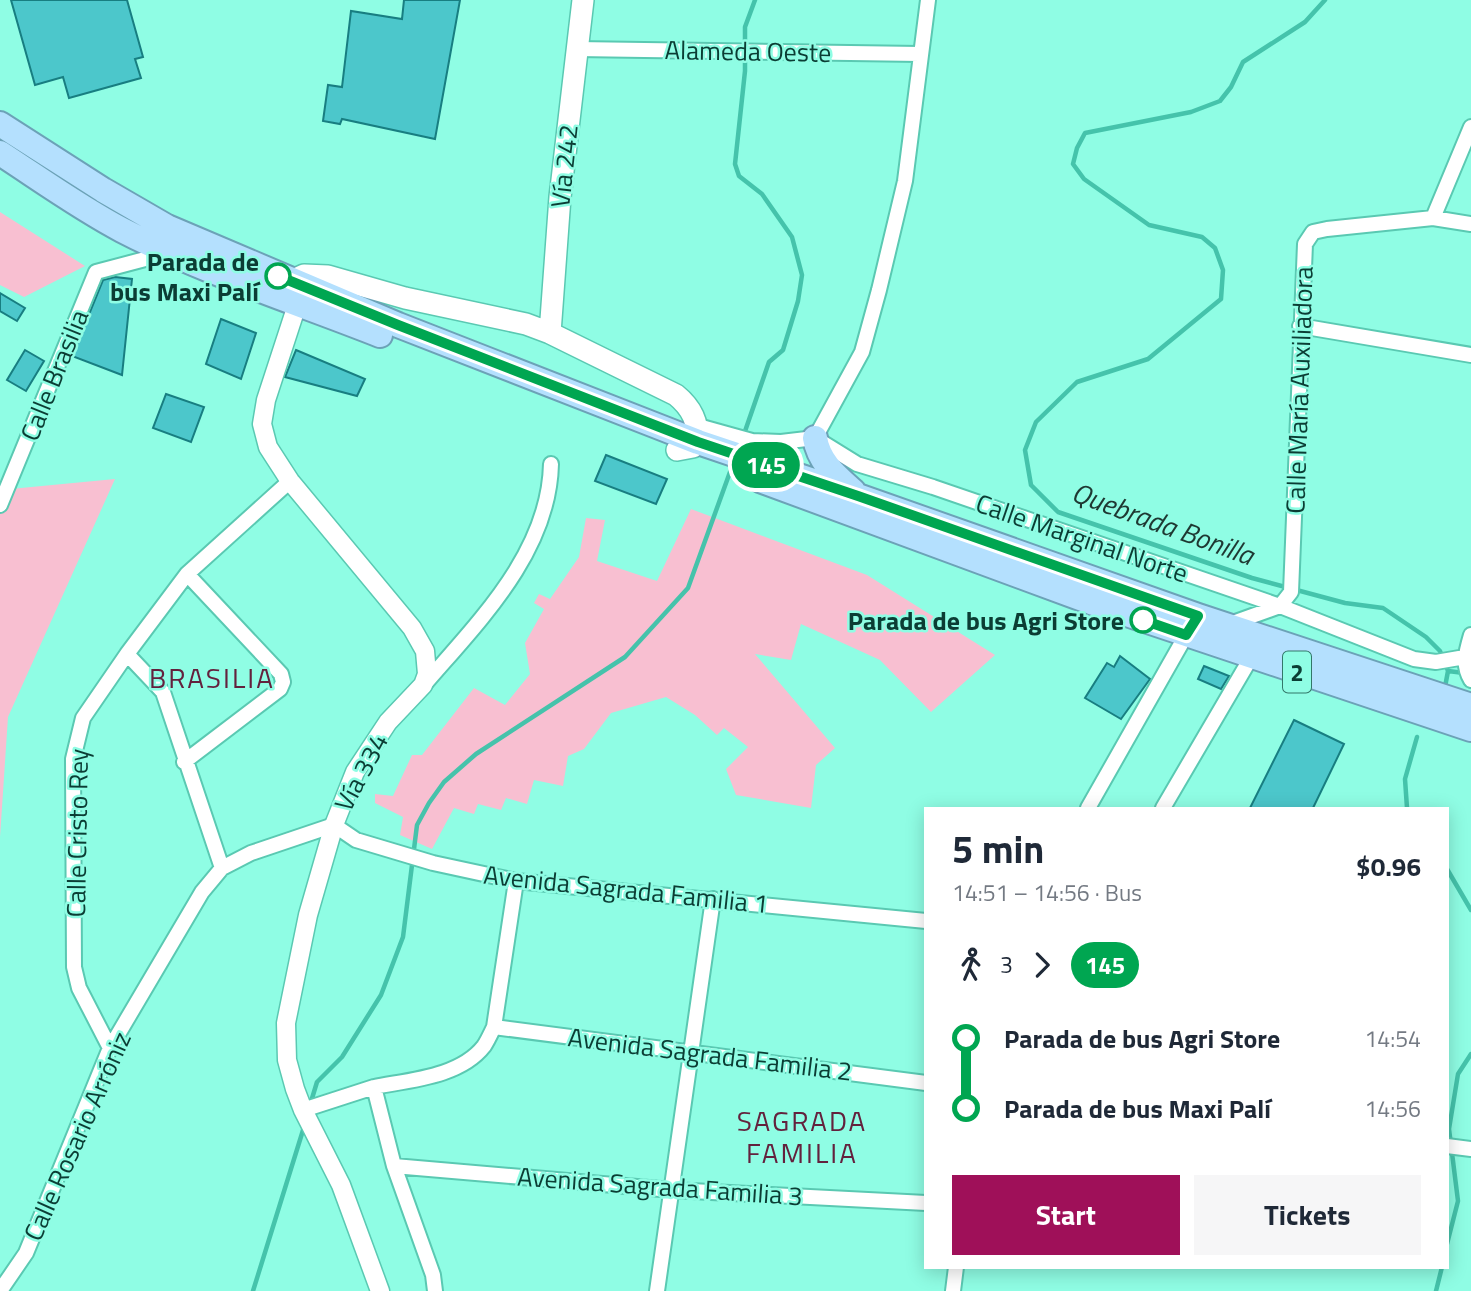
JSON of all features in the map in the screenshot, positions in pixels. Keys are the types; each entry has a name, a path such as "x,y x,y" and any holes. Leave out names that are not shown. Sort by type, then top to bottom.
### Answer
{"highway":[{"name":"2","path":"0,124 167,228 330,305 366,312 691,439 1091,602 1192,625 1226,625 1411,698"},
{"name":"2","path":"0,153 123,230 165,251 280,282 489,376 691,439 858,496 1192,625 1252,656 1458,709 1471,729"},
{"path":"123,230 280,282"},
{"path":"816,439 818,452 831,471 858,496"}],"main road":[{"name":"Vía 242","path":"550,333 560,197 583,0"},
{"path":"280,282 304,275 328,276 405,298 526,324 550,333 677,395 688,405 691,439"}],"street":[{"path":"691,439 781,442 816,439 862,352 879,290 905,181 929,0"},
{"name":"Alameda Oeste","path":"576,49 920,54"},
{"path":"1433,218 1471,127"},
{"name":"Calle María Auxiliadora","path":"1280,606 1292,585 1305,244 1312,232 1433,218 1471,225"},
{"name":"Calle Brasilia","path":"0,505 96,272 165,251"},
{"path":"280,282 272,378 262,424 268,447 290,481 412,628 425,651 428,663 428,674 423,685"},
{"path":"1300,326 1471,355"},
{"name":"Calle Marginal Norte","path":"816,439 856,464 933,487 1280,606 1414,659 1436,662 1465,657"},
{"path":"423,685 503,592 526,552 542,512 551,481 551,464"},
{"name":"Calle Cristo Rey","path":"110,1048 79,988 75,967 74,759 83,718 187,574 290,481"},
{"path":"184,762 279,689 283,682 281,674 187,574"},
{"path":"1226,625 1280,606"},
{"path":"1089,807 1192,625"},
{"path":"1471,635 1465,657 1465,668 1471,680"},
{"path":"127,654 163,692 184,762 222,868"},
{"path":"1164,807 1252,656"},
{"name":"Vía 334","path":"380,1291 341,1185 303,1111 287,1060 286,1023 308,915 334,825 355,772 388,722 423,685"},
{"name":"Calle Rosario Arróniz","path":"0,1291 26,1253 110,1048 202,892 222,868 251,853 334,825"},
{"name":"Avenida Sagrada Familia 1","path":"334,825 356,840 433,863 516,881 924,921"},
{"path":"303,1111 374,1087 434,1075 457,1067 485,1045 494,1027 516,881"},
{"path":"657,1291 713,899"},
{"name":"Avenida Sagrada Familia 2","path":"494,1027 924,1083"},
{"path":"374,1087 394,1166 433,1275 435,1291"},
{"path":"1449,1146 1468,1149"},
{"name":"Avenida Sagrada Familia 3","path":"394,1166 671,1190 924,1203"},
{"path":"953,1291 956,1269"}],"shaded area":[{"path":"0,212 85,266 24,297 0,285"},
{"path":"115,479 8,717 0,837 0,490"},
{"path":"691,509 867,575 995,655 931,712 880,660 801,624 791,660 755,654 835,748 816,765 811,808 736,795 726,769 748,747 724,728 717,735 695,715 666,697 611,713 584,749 568,756 563,786 534,780 527,804 506,798 501,810 478,804 474,814 454,808 432,849 400,835 403,817 375,803 375,794 393,796 412,755 422,755 474,688 505,705 530,674 525,643 544,609 534,603 539,594 550,599 579,557 586,518 605,520 597,561 657,581"}],"building":[{"path":"11,0 127,0 143,57 135,59 141,78 69,98 63,77 35,85"},
{"path":"404,0 460,0 435,139 342,119 340,124 323,121 328,85 342,87 351,11 402,19"},
{"path":"115,277 132,279 122,375 72,356 103,280"},
{"path":"0,293 25,308 17,321 0,311"},
{"path":"221,319 256,333 241,379 206,364"},
{"path":"25,350 44,361 26,391 7,380"},
{"path":"296,350 365,379 357,396 285,377"},
{"path":"166,394 204,407 191,442 153,428"},
{"path":"606,455 667,479 656,504 595,481"},
{"path":"1120,656 1150,679 1121,719 1085,698 1107,663 1114,667"},
{"path":"1204,666 1229,676 1221,689 1198,679"},
{"path":"1294,720 1344,744 1313,807 1250,807"}],"waterway":[{"path":"743,437 769,362 783,350 798,301 802,275 792,237 762,194 739,176 735,164 745,71 745,27 755,0"},
{"name":"Quebrada Bonilla","path":"1325,0 1305,22 1243,62 1231,87 1220,101 1191,112 1085,133 1073,164 1084,179 1149,225 1202,237 1215,248 1223,270 1221,299 1148,359 1077,382 1036,422 1025,450 1031,485 1058,512 1252,578 1345,603 1383,608 1426,637 1440,651 1448,671 1445,687"},
{"path":"310,1105 317,1082 342,1057 381,995 403,937 417,825 429,803 444,782 476,754 625,657 688,588 734,461"},
{"path":"1448,671 1464,673"},
{"name":"Quebrada Bonilla","path":"1407,807 1405,779 1417,737"},
{"name":"Quebrada Bonilla","path":"1449,872 1471,910"},
{"name":"Quebrada Bonilla","path":"1449,1129 1458,1074 1471,1054"},
{"path":"253,1291 304,1127"},
{"name":"Quebrada Bonilla","path":"1449,1129 1458,1201 1449,1236"},
{"name":"Quebrada Bonilla","path":"1436,1291 1442,1269"}],"bus line":[{"name":"145","path":"278,276 698,442 1198,616 1186,635 1143,620"}],"place":[{"name":"Parada de bus Maxi Palí","path":"278,276"},
{"name":"Parada de bus Agri Store","path":"1143,620"}],"district":[{"name":"BRASILIA","path":"212,677"},
{"name":"SAGRADA FAMILIA","path":"802,1136"}]}
